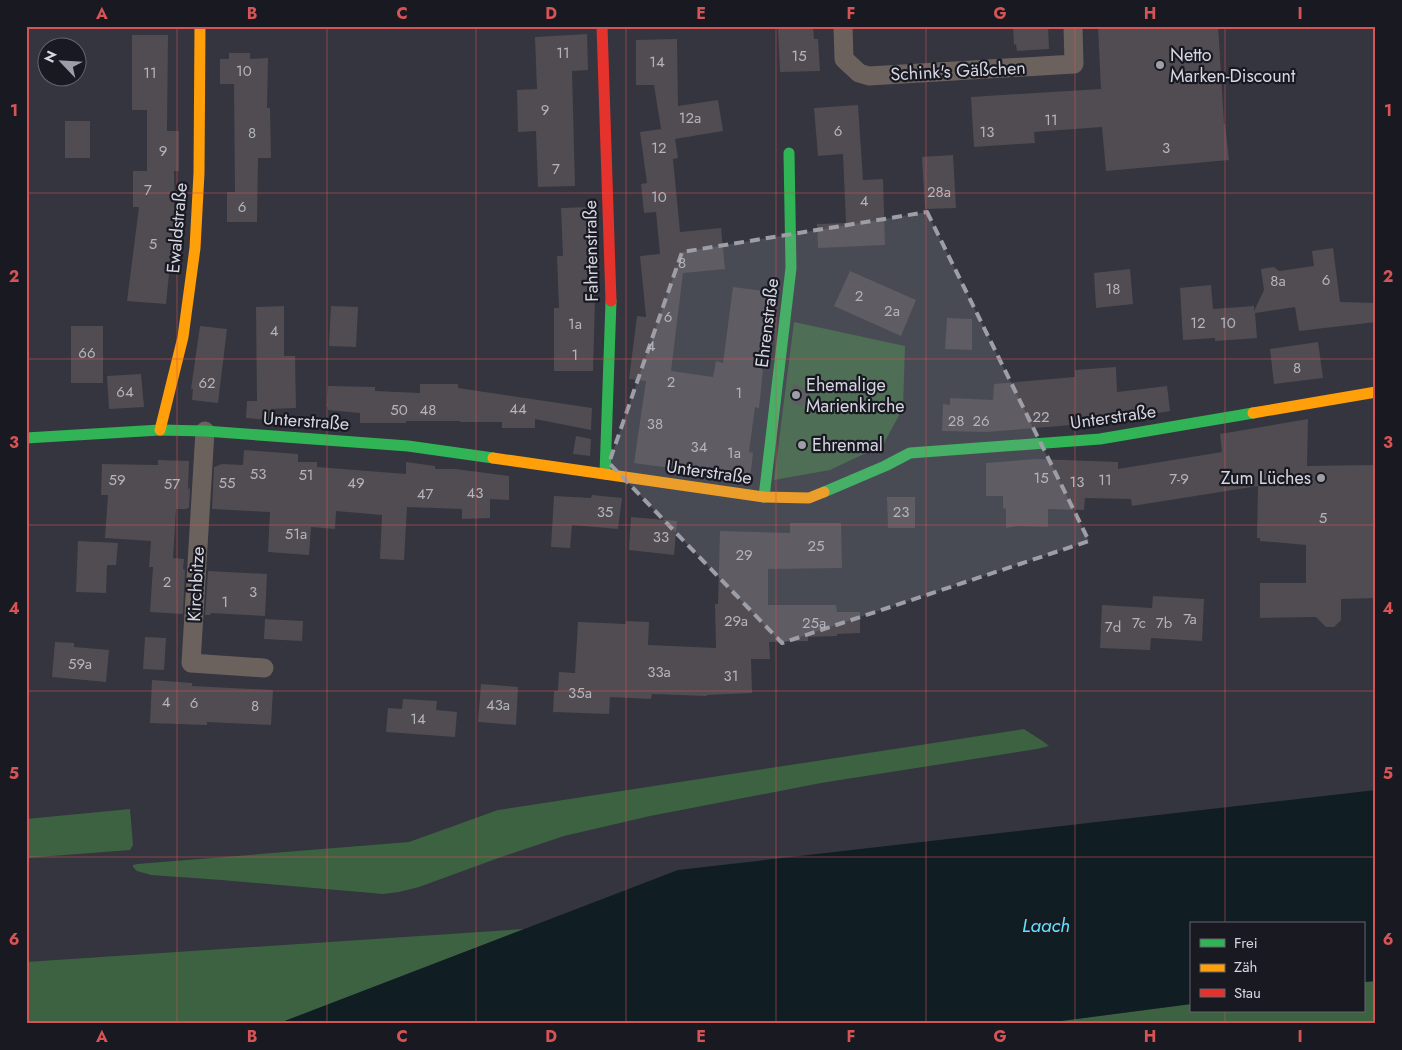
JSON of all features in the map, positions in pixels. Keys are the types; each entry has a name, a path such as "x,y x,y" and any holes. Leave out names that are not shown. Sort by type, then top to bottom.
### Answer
{"street":[{"name":"Ewaldstraße","path":"160,430 183,337 195,248 199,173 200,26"},
{"name":"Fahrtenstraße","path":"602,26 611,299 605,474"},
{"name":"Schink's Gäßchen","path":"843,26 844,59 859,73 869,76 1074,64 1073,26"},
{"name":"Ehrenstraße","path":"764,497 791,268 789,153"},
{"name":"Unterstraße","path":"26,438 160,430 205,431 408,446 764,497 810,498 885,466 910,453 1100,439 1376,392"},
{"name":"Kirchbitze","path":"205,431 191,663 264,668"}],"highlighted area":[{"path":"927,212 1089,541 782,643 609,463 682,252"}],"green space":[{"path":"794,322 905,346 903,408 883,445 830,470 774,480"},
{"path":"1024,729 1049,746 821,783 650,816 564,836 419,887 399,892 383,894 151,875 137,871 133,867 133,865 137,864 409,842 498,810"},
{"path":"130,809 133,845 130,850 26,858 26,819"},
{"path":"524,929 277,1024 26,1024 26,962"},
{"path":"1376,981 1376,1024 1038,1024 1190,1004 1190,1012 1364,1012 1364,982"}],"water":[{"name":"Laach","path":"1376,790 1376,981 1364,982 1364,922 1190,922 1190,1004 1038,1024 277,1024 678,870"}],"building":[{"path":"782,26 813,26 814,39 818,39 820,71 780,72 778,28 782,28"},
{"path":"1013,26 1048,26 1049,49 1017,51 1016,44 1014,45"},
{"path":"1098,26 1218,26 1224,124 1229,160 1106,171 1102,127 1034,132 1035,143 974,147 971,97 1101,89"},
{"path":"587,34 588,70 572,71 575,186 538,187 536,131 518,132 517,90 537,89 535,37"},
{"path":"132,35 168,35 167,131 179,131 179,171 174,171 175,215 166,304 127,301 139,207 133,207 133,171 147,171 147,110 132,110"},
{"path":"677,39 678,106 718,100 723,131 675,139 678,158 673,159 680,232 721,228 725,269 683,273 671,371 713,377 716,361 723,363 733,287 772,292 759,408 755,407 749,452 753,453 750,479 634,463 646,381 629,379 637,316 646,317 640,256 660,254 656,212 644,213 641,184 647,183 640,132 661,129 654,85 636,85 636,40"},
{"path":"229,53 250,53 250,59 268,58 267,108 270,108 271,158 258,158 257,222 227,222 227,192 235,192 234,84 220,84 220,59 229,59"},
{"path":"858,105 863,180 883,179 885,245 818,248 817,224 846,223 843,154 818,156 814,108"},
{"path":"65,121 90,121 90,158 65,158"},
{"path":"953,155 956,208 925,209 922,157"},
{"path":"592,207 595,299 593,371 554,371 554,308 559,308 557,256 563,256 561,208"},
{"path":"1333,248 1340,302 1376,303 1376,322 1299,331 1295,307 1255,313 1257,338 1215,341 1215,338 1183,340 1180,288 1211,285 1213,309 1254,306 1254,311 1264,290 1261,269 1274,267 1279,271 1314,266 1312,251"},
{"path":"1130,269 1133,304 1096,308 1094,273"},
{"path":"850,271 916,300 901,336 834,306"},
{"path":"284,306 284,356 295,356 296,408 271,409 270,420 246,418 247,401 257,401 256,307"},
{"path":"331,306 358,307 356,347 329,346"},
{"path":"947,318 972,319 972,350 945,349"},
{"path":"71,326 103,326 103,383 71,383"},
{"path":"200,326 227,329 218,403 192,400 193,389 191,389"},
{"path":"1318,342 1323,378 1274,384 1270,349"},
{"path":"1116,367 1117,392 1167,386 1170,411 1098,423 986,432 942,431 943,404 950,405 950,398 993,400 994,384 1075,377 1075,370"},
{"path":"141,374 144,407 109,409 107,376"},
{"path":"420,384 458,384 458,388 592,408 591,430 535,419 535,428 502,428 502,422 406,421 406,423 360,423 360,413 328,410 327,407 328,386 375,387 375,391 420,393"},
{"name":"Ehemalige Marienkirche","path":"793,384 808,391 802,407 791,402"},
{"path":"1308,419 1307,466 1376,465 1376,598 1341,599 1341,620 1334,627 1326,627 1316,617 1260,618 1260,583 1306,583 1306,545 1260,541 1260,538 1257,538 1258,486 1132,506 1131,499 1085,498 1084,510 1048,509 1048,527 1017,526 1006,528 1006,509 1003,508 1003,496 986,496 986,463 1036,459 1118,462 1118,469 1222,452 1220,434"},
{"path":"576,436 591,439 590,456 573,454"},
{"path":"244,450 298,454 298,462 317,462 317,467 406,474 406,462 435,466 435,469 455,469 509,476 509,500 490,499 490,518 462,519 462,509 407,507 404,560 380,559 382,515 336,511 335,529 311,527 309,555 268,552 270,512 212,509 214,467 222,464 243,465"},
{"path":"158,460 189,461 189,508 176,509 173,558 184,559 183,614 150,612 153,567 149,567 151,541 105,538 108,495 101,495 102,464 158,465"},
{"path":"592,495 622,498 618,529 572,525 570,548 551,547 554,496 591,498"},
{"path":"887,497 915,497 915,528 888,528"},
{"path":"631,517 677,521 674,555 629,550"},
{"path":"790,523 841,523 842,568 768,569 768,605 836,605 837,612 860,612 860,633 808,637 808,641 769,642 770,659 751,659 752,693 707,696 652,694 651,699 610,697 609,714 553,712 554,691 558,691 559,672 575,673 578,622 626,624 626,621 649,622 648,645 716,648 715,604 718,604 720,531 790,533"},
{"path":"78,541 118,543 116,565 107,565 106,593 76,592"},
{"path":"208,571 267,574 265,616 211,613 210,615 205,615"},
{"path":"1153,596 1204,599 1202,641 1151,638 1150,650 1100,648 1102,605 1152,608"},
{"path":"265,619 303,621 302,641 264,639"},
{"path":"145,637 166,638 164,670 143,669"},
{"path":"55,642 74,643 74,647 109,650 106,682 52,677"},
{"path":"152,680 192,683 192,686 273,690 271,725 207,722 207,725 150,723"},
{"path":"481,684 518,687 516,725 478,722"},
{"path":"403,699 437,701 436,710 457,712 455,737 386,732 388,708 402,709"}],"traffic: fast":[{"path":"764,497 791,268 789,153"},
{"path":"605,474 611,301"},
{"path":"824,492 885,466 910,453 1100,439 1253,413"},
{"path":"26,438 160,430 205,431 408,446 493,458"}],"traffic: slow":[{"path":"160,430 183,337 195,248 199,173 200,26"},
{"path":"1253,413 1376,392"},
{"path":"493,458 764,497 809,498 824,492"}],"traffic: jam":[{"path":"602,26 611,301"}],"place":[{"name":"Netto Marken-Discount","path":"1160,65"},
{"name":"Ehemalige Marienkirche","path":"796,395"},
{"name":"Ehrenmal","path":"802,445"},
{"name":"Zum Lüches","path":"1321,478"}]}
